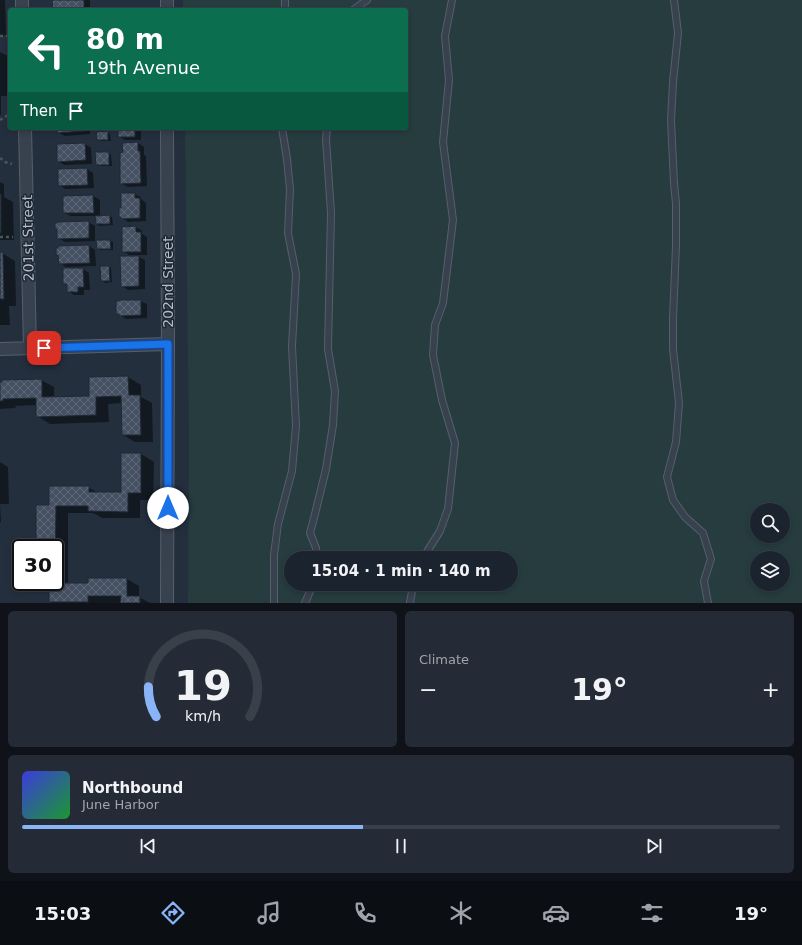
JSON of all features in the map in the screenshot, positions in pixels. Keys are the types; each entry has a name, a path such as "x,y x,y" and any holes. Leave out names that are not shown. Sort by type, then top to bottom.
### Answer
{"street":[{"name":"201st Street","path":"25,130 30,348"},
{"name":"202nd Street","path":"167,130 167,603"},
{"path":"0,349 168,344"}],"lane":[{"path":"356,8 367,0"},
{"path":"428,551 440,531 448,509 455,443 442,400 433,356 435,325 443,303 453,220 443,142 449,80 445,36 452,0"},
{"path":"674,0 678,33 672,82 671,120 676,204 673,348 679,403 676,442 667,478 672,500 685,517 703,534 711,559 704,581 708,603"},
{"path":"274,603 274,555 278,524 292,471 296,426 292,346 296,274 288,233 290,189 282,130"},
{"path":"316,551 310,533 326,469 333,425 335,391 328,349 331,213 326,139 327,130"},
{"path":"305,603 309,591"},
{"path":"410,603 412,591"}],"path":[{"path":"0,36 8,36"},
{"path":"0,158 5,162 12,164"},
{"path":"0,238 13,237"}],"green space":[{"path":"183,0 802,0 802,603 188,603 189,439 185,130 408,130 408,8 183,8"}],"building":[{"path":"52,0 84,0 84,8 53,8"},
{"path":"57,130 84,130 84,131 57,133"},
{"path":"118,130 135,130 135,137 118,137"},
{"path":"108,131 108,140 97,140 96,132"},
{"path":"138,142 138,151 140,151 141,183 120,184 120,153 123,152 122,143"},
{"path":"85,143 86,160 57,162 57,144"},
{"path":"95,152 109,152 109,165 96,165"},
{"path":"87,168 88,185 58,186 58,169"},
{"path":"121,193 135,193 135,198 140,198 140,218 121,219 121,217 119,217 119,208 121,208"},
{"path":"1,194 1,233 0,233"},
{"path":"93,195 94,213 63,213 63,196"},
{"path":"110,215 110,224 96,224 95,216"},
{"path":"89,221 89,238 57,239 57,229 55,229 55,223"},
{"path":"136,226 136,232 141,232 141,252 122,252 122,227"},
{"path":"96,240 110,240 111,249 97,249"},
{"path":"89,245 90,263 59,264 58,255 56,255 56,248 58,248 58,246"},
{"path":"0,252 3,252 4,299 0,299"},
{"path":"120,256 139,256 139,286 121,287"},
{"path":"100,266 109,266 110,281 101,281"},
{"path":"63,268 83,268 84,287 78,287 78,292 67,292 67,284 63,284"},
{"path":"141,300 141,315 119,316 119,314 116,314 116,301"},
{"path":"128,376 129,395 140,395 141,435 122,435 121,396 96,397 96,415 36,417 36,398 3,399 3,401 0,401 0,382 2,382 2,380 42,379 42,397 89,396 89,377"},
{"path":"121,453 141,453 141,493 128,493 128,512 88,511 88,506 56,506 56,539 36,539 36,505 49,505 49,486 89,486 89,492 121,492"},
{"path":"88,578 127,578 127,596 140,596 140,603 120,603 121,596 88,596 88,602 49,602 49,591 64,591 64,583 88,583"}],"route":[{"path":"44,348 168,344 168,508"}]}
